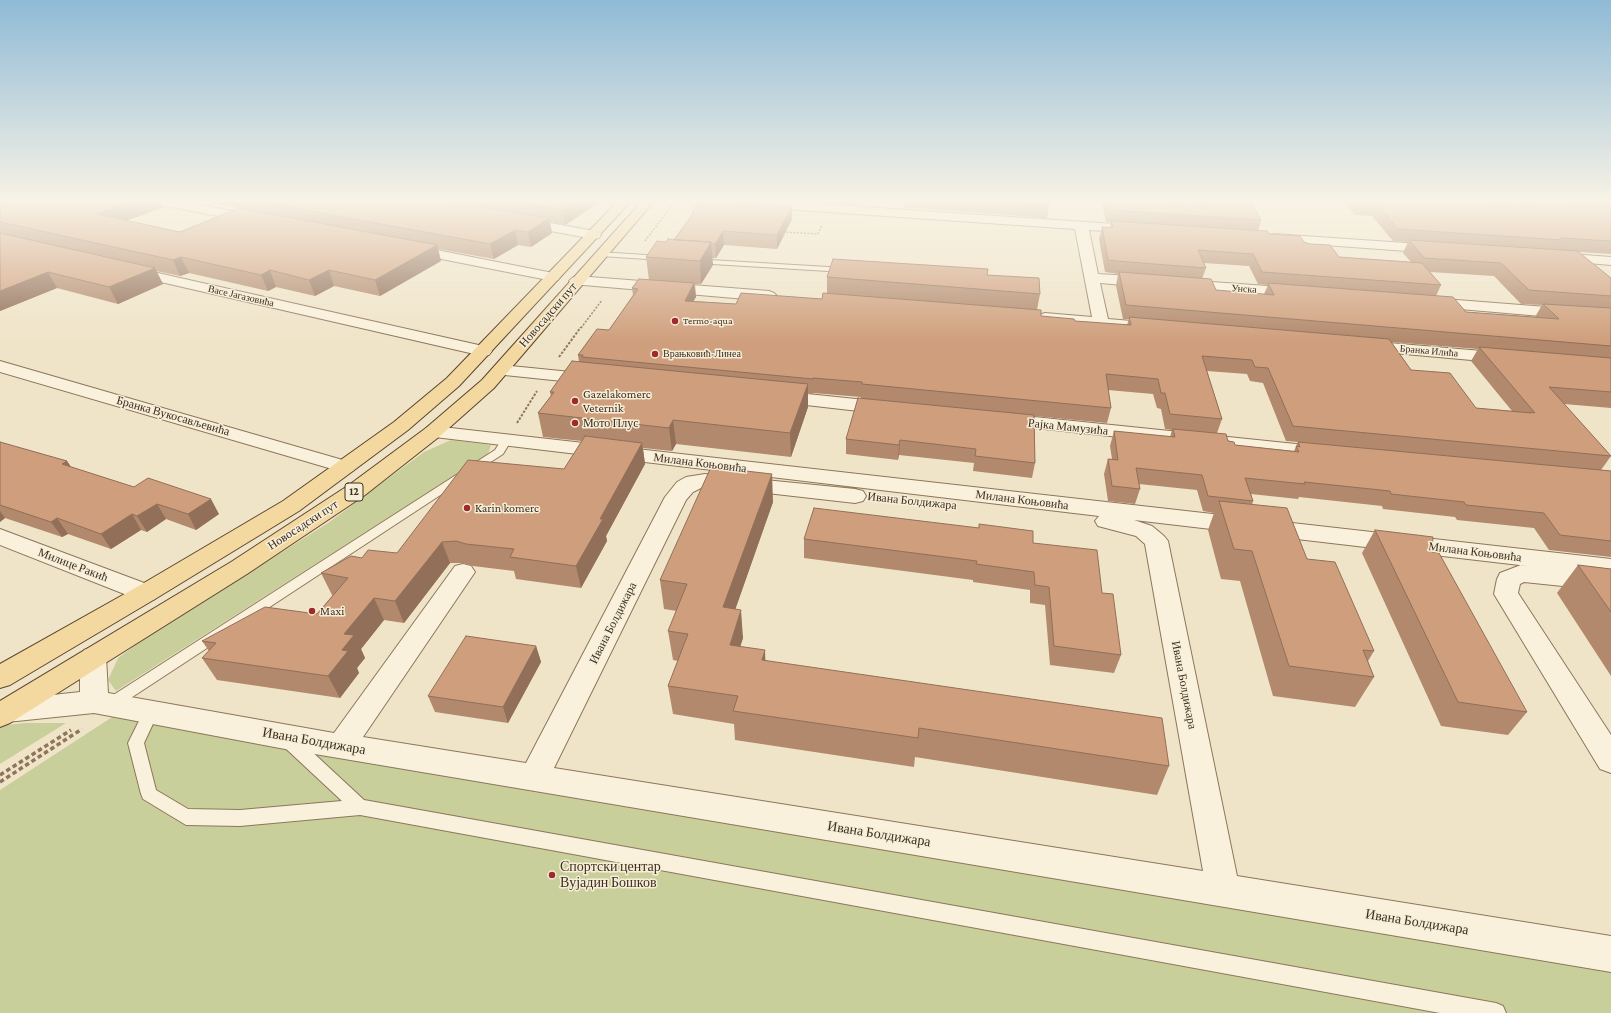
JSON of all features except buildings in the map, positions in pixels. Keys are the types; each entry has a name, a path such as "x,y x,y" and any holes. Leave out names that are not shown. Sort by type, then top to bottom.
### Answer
{"main road":[{"name":"Новосадски пут","path":"0,677 146,593 291,506 346,467 401,426 453,382 581,247"},
{"name":"Новосадски пут","path":"4,713 239,568 358,490 433,432 476,395 501,370 607,247"}],"street":[{"path":"398,247 553,277"},
{"path":"1086,247 1101,323"},
{"path":"1410,247 1449,250"},
{"path":"1541,256 1611,260"},
{"name":"Васе Јагазовића","path":"117,268 483,351"},
{"name":"Унска","path":"1093,278 1308,294"},
{"path":"577,281 787,298"},
{"path":"1420,303 1611,317"},
{"path":"1030,317 1173,329"},
{"name":"Бранка Илића","path":"1348,344 1523,359"},
{"name":"Бранка Вукосављевића","path":"0,366 346,467"},
{"path":"501,370 610,381"},
{"path":"761,396 904,410"},
{"name":"Рајка Мамузића","path":"984,418 1341,454"},
{"name":"Милана Коњовића","path":"433,432 1611,567"},
{"name":"Ивана Болдижара","path":"534,778 676,497 685,487 694,482 705,480 1106,521 1127,525 1144,532 1156,541 1223,890"},
{"name":"Милице Ракић","path":"0,537 146,593"},
{"path":"341,746 463,572"},
{"path":"1611,583 1521,573 1509,579 1506,594 1611,760"},
{"path":"94,657 101,704"},
{"name":"Ивана Болдижара","path":"4,713 101,704 285,737 1611,954"}],"lane":[{"path":"601,254 674,259"},
{"path":"690,260 856,271"},
{"path":"101,704 499,452 506,441"},
{"path":"150,713 136,743 149,794 186,817 240,818 360,808 1496,1013"},
{"path":"285,737 360,808"}],"path":[{"path":"506,441 547,374"},
{"path":"0,775 101,704"}],"green space":[{"path":"451,440 491,445 488,454 116,691 108,680 118,658 141,641 328,523 424,452"},
{"name":"Спортски центар Вујадин Бошков","path":"126,708 1611,961 1611,1013 0,1013 0,790"},
{"path":"25,723 66,723 0,764 0,728 5,725"}],"place":[{"name":"Termo-aqua","path":"675,321"},
{"name":"Врањковић-Линеа","path":"655,354"},
{"name":"Gazelakomerc Veternik","path":"575,401"},
{"name":"Мото Плус","path":"575,423"},
{"name":"Karin komerc","path":"467,508"},
{"name":"Maxi","path":"312,611"},
{"name":"Спортски центар Вујадин Бошков","path":"552,875"}]}
